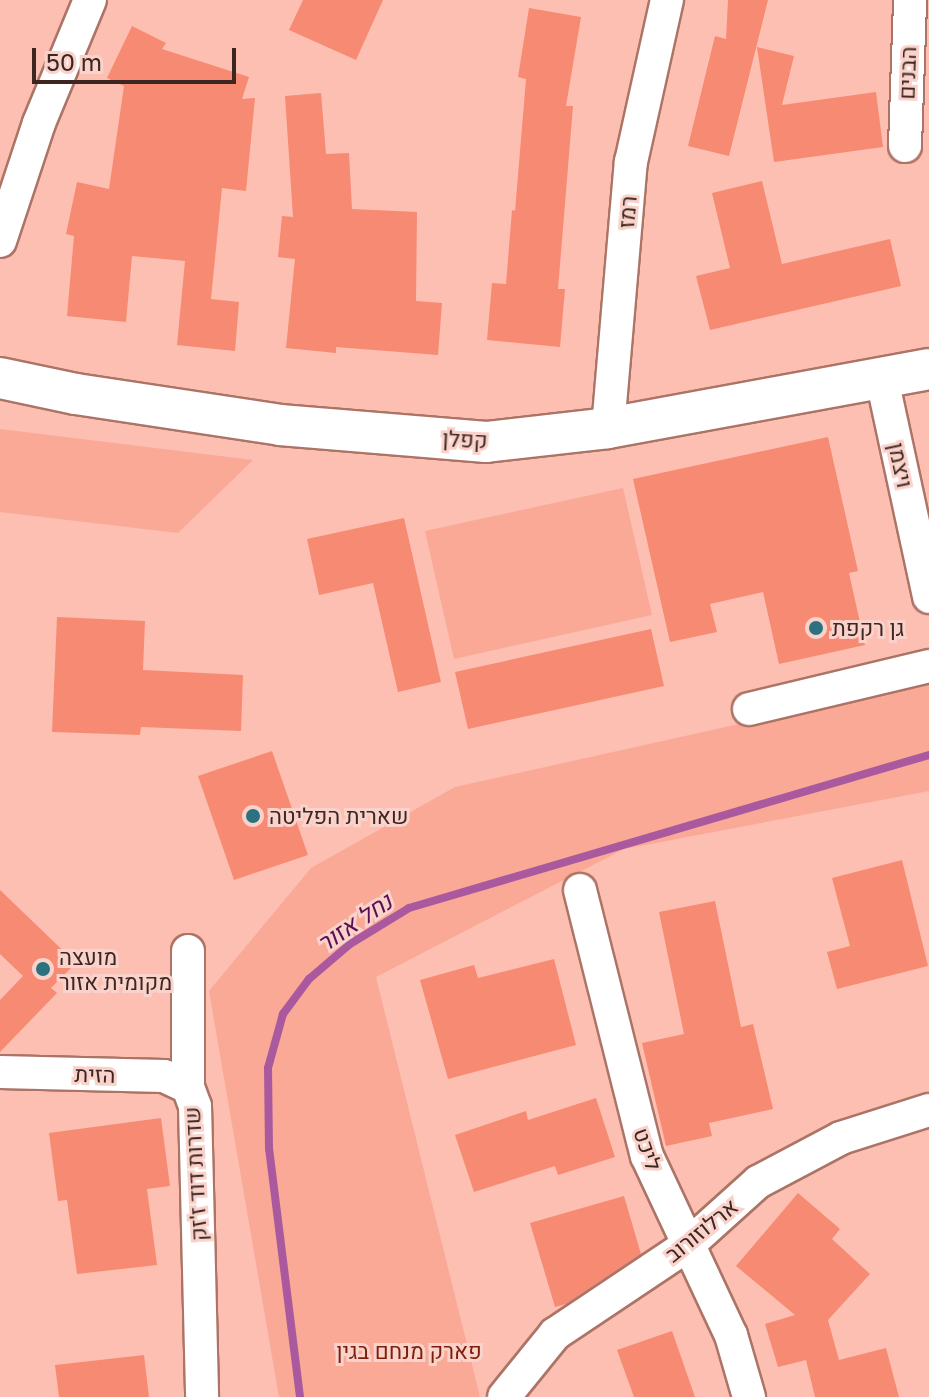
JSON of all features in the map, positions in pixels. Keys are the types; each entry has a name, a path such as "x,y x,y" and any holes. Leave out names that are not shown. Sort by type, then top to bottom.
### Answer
{"street":[{"path":"0,241 39,123 90,0"},
{"name":"רמז","path":"608,428 631,162 667,0"},
{"name":"הבנים","path":"905,146 910,0"},
{"name":"קפלן","path":"0,378 76,394 280,425 486,442 608,428 929,369"},
{"name":"ויצמן","path":"882,379 929,597"},
{"path":"749,709 929,666"},
{"name":"ליכט","path":"580,890 647,1156 731,1335 749,1397"},
{"name":"שדרות דוד ז'זק","path":"188,951 188,1087 195,1106 202,1397"},
{"name":"הזית","path":"0,1072 164,1076 188,1087"},
{"name":"ארלוזורוב","path":"504,1397 555,1334 688,1245 758,1182 841,1138 929,1110"}],"green space":[{"path":"0,429 253,460 178,533 0,512"},
{"path":"623,488 652,615 454,659 425,531"},
{"name":"פארק מנחם בגין","path":"929,682 929,791 624,849 376,977 480,1397 279,1397 209,991 311,868 455,787"}],"building":[{"path":"303,0 383,0 356,60 289,30"},
{"path":"728,0 768,0 729,156 688,146 715,36 726,39"},
{"path":"529,8 581,17 566,106 573,106 558,289 565,289 560,347 487,340 492,283 506,284 526,79 518,77"},
{"path":"132,26 166,43 162,49 249,77 242,99 255,98 246,191 222,188 211,299 239,302 235,351 177,345 185,261 132,256 126,322 67,316 74,236 66,234 77,182 109,189 124,86 107,78"},
{"path":"757,47 794,56 782,105 876,92 883,147 774,162"},
{"path":"321,93 326,154 349,153 352,209 417,212 416,301 442,303 438,355 336,347 336,353 286,348 295,259 278,257 282,216 293,217 285,96"},
{"path":"762,181 782,264 890,239 901,286 710,330 696,276 730,268 712,193"},
{"path":"828,437 858,571 849,573 865,645 779,664 763,592 710,604 717,632 670,642 633,479"},
{"path":"404,518 441,682 398,692 373,583 319,595 307,539"},
{"path":"57,617 145,621 143,670 243,675 241,731 141,727 140,735 52,732"},
{"path":"651,629 664,686 468,729 455,672"},
{"name":"שארית הפליטה","path":"272,751 308,855 234,880 198,776"},
{"path":"902,860 928,966 837,989 827,952 850,946 832,878"},
{"name":"מועצה מקומית אזור","path":"0,890 76,963 51,988 57,993 0,1052 0,1000 23,976 0,954"},
{"path":"715,901 741,1027 753,1024 773,1109 709,1123 712,1136 666,1146 642,1043 684,1034 659,912"},
{"path":"554,959 576,1045 448,1079 420,980 474,965 478,978"},
{"path":"596,1098 615,1157 558,1175 555,1166 474,1192 455,1135 526,1111 528,1120"},
{"path":"161,1118 170,1186 147,1189 157,1265 77,1274 67,1200 58,1201 49,1133"},
{"path":"798,1193 840,1229 832,1239 870,1274 828,1320 839,1360 886,1348 899,1397 815,1397 806,1360 778,1367 765,1324 795,1315 736,1266"},
{"path":"624,1196 641,1254 566,1304 555,1307 530,1223"},
{"path":"672,1331 695,1397 634,1397 617,1350"},
{"path":"144,1355 149,1397 59,1397 55,1365"}],"waterway":[{"name":"נחל אזור","path":"300,1397 269,1149 268,1068 283,1014 309,979 350,944 409,908 929,755"}],"place":[{"name":"גן רקפת","path":"816,628"},
{"name":"שארית הפליטה","path":"253,816"},
{"name":"מועצה מקומית אזור","path":"43,969"}]}
